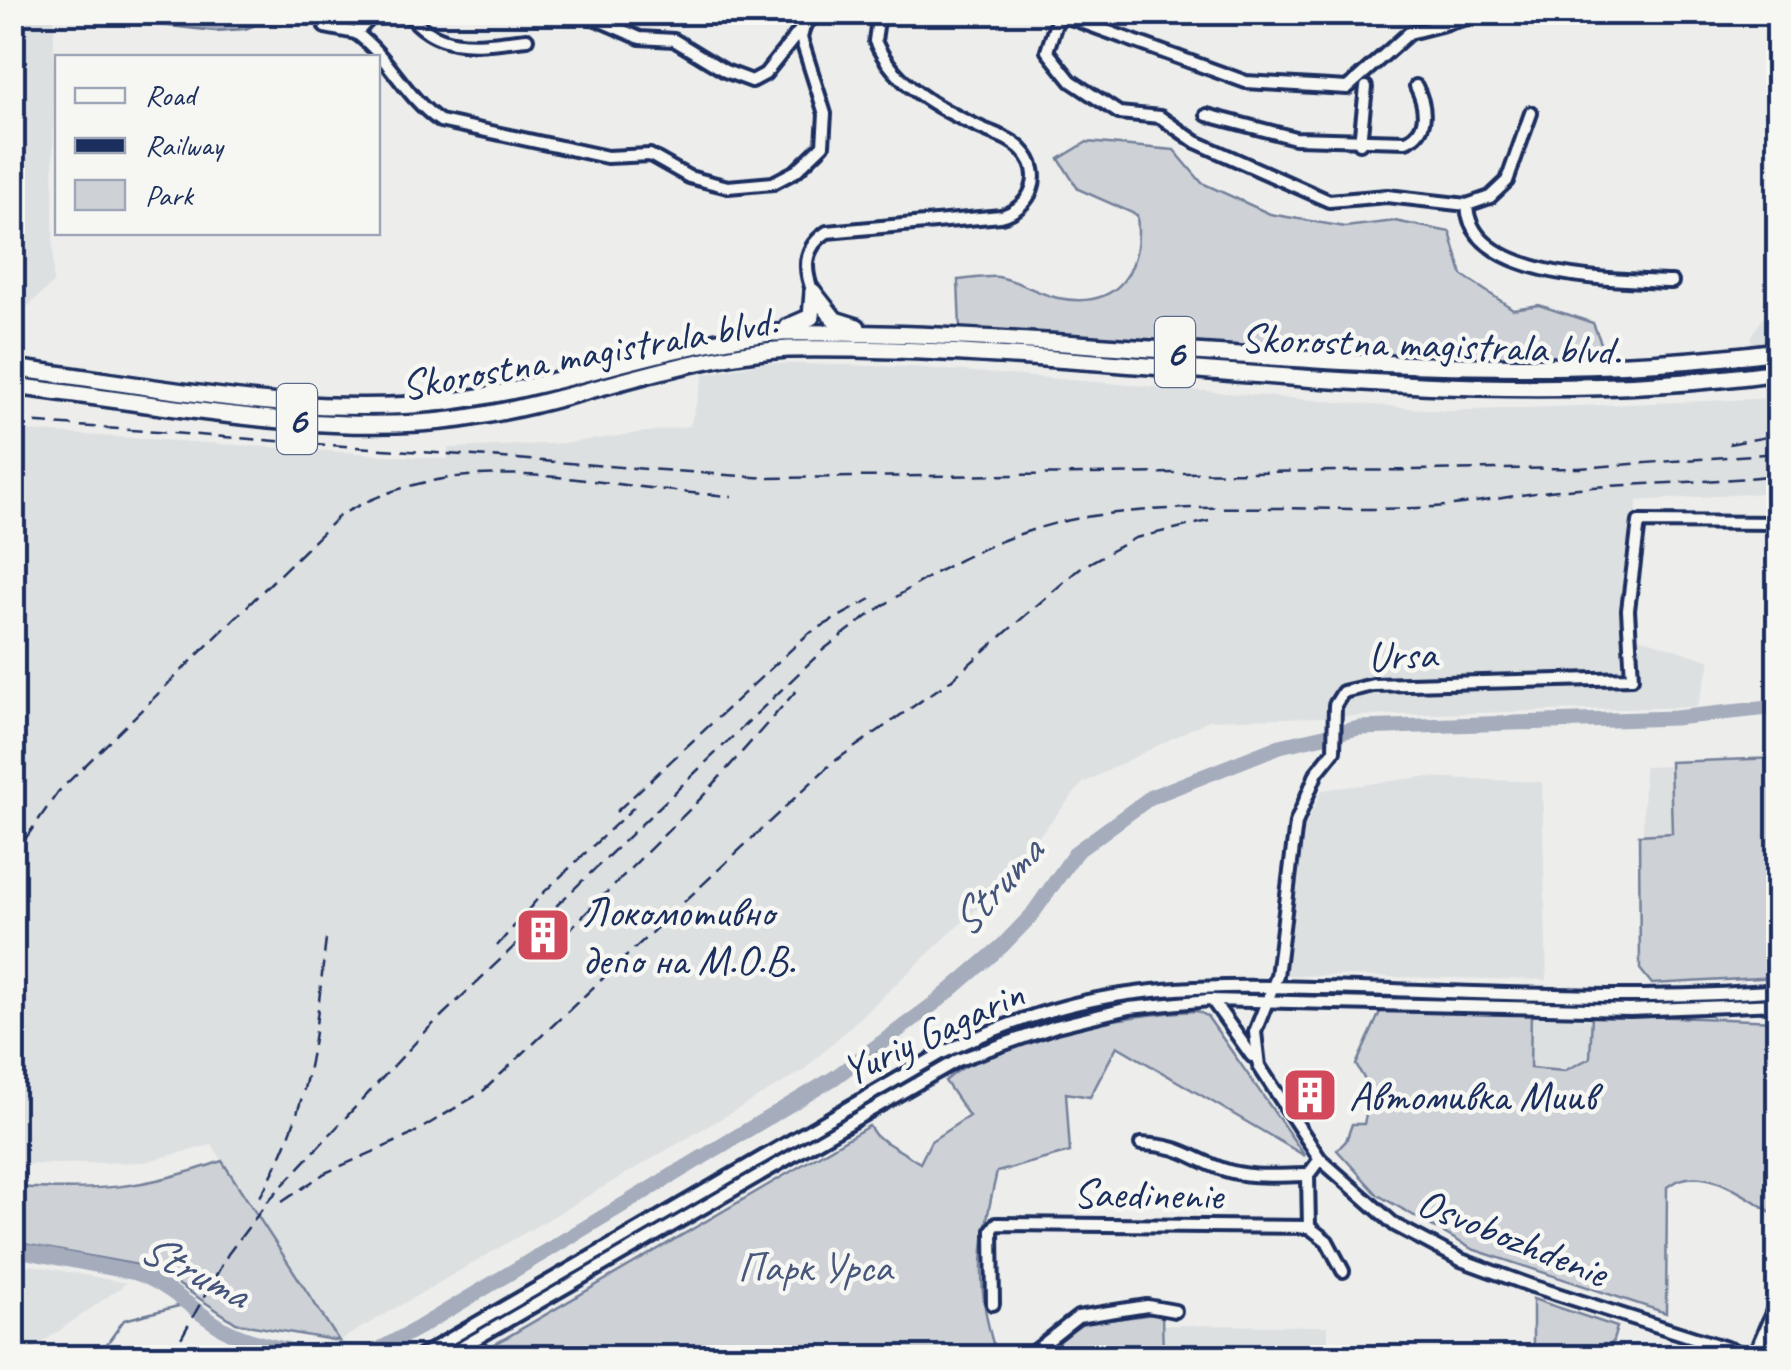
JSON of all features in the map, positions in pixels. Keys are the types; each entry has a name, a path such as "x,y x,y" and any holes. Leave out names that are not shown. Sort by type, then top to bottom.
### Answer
{"highway":[{"path":"748,336 807,321 814,292"},
{"path":"814,292 840,323 935,338"},
{"name":"Skorostna magistrala blvd.","path":"12,386 356,424 458,419 578,384 683,347 748,336 819,332 1436,368 1606,367 1778,351"},
{"name":"Skorostna magistrala blvd.","path":"12,368 339,406 441,403 578,384 720,356 788,349 870,350 1420,384 1626,384 1778,372"}],"street":[{"path":"356,34 376,12"},
{"path":"408,12 435,38 450,44 527,39"},
{"path":"573,12 600,16 640,38 674,40 725,71 752,81 765,74 818,12"},
{"path":"814,292 806,260 816,240 827,232 1001,216 1019,209 1032,190 1032,165 1017,145 930,103 888,62 875,41 879,12"},
{"path":"1490,12 1409,33 1392,42 1347,88 1246,82 1057,14 1047,52 1052,62 1119,113 1160,117 1196,142 1330,201 1387,196 1467,205 1490,197 1507,182 1531,114"},
{"path":"326,27 356,34 374,46 423,109 440,121 607,158 650,155 689,176 728,187 773,183 796,172 823,145 825,114 804,55 804,26"},
{"path":"1207,115 1295,138 1360,143 1406,141 1417,136 1425,112 1416,86"},
{"path":"1360,143 1366,87"},
{"path":"1467,205 1468,224 1482,240 1551,274 1672,282"},
{"name":"Ursa","path":"1266,1000 1273,987 1296,822 1316,772 1336,740 1338,698 1360,685 1632,678 1628,610 1640,522 1778,523"},
{"name":"Yuriy Gagarin","path":"417,1358 860,1097 990,1031 1116,996 1273,987 1660,996 1778,990"},
{"name":"Yuriy Gagarin","path":"443,1358 958,1060 1091,1017 1212,1000 1630,1010 1778,1004"},
{"name":"Osvobozhdenie","path":"1212,1000 1320,1158 1394,1225 1461,1260 1756,1356"},
{"path":"1260,1066 1254,1043 1266,1000"},
{"path":"1142,1144 1176,1145 1221,1168 1247,1175 1308,1175"},
{"path":"1320,1158 1308,1175 1309,1227 1327,1241 1343,1271"},
{"name":"Saedinenie","path":"993,1304 992,1230 996,1224 1309,1227"},
{"path":"1756,1356 1778,1299"},
{"path":"1026,1358 1078,1318 1147,1306 1175,1311"}],"shaded area":[{"path":"12,13 54,13 53,283 13,320"},
{"path":"1778,311 1778,344 1752,348 1751,337 1763,318"},
{"path":"764,363 914,367 1448,411 1778,398 1778,492 1637,501 1638,637 1711,661 1697,707 1209,720 1083,783 986,900 803,1071 339,1341 212,1145 144,1162 13,1165 12,430 448,459 448,448 566,443 690,426 704,374"},
{"path":"1670,766 1672,834 1643,834 1644,767"},
{"path":"1422,777 1542,782 1547,980 1284,975 1305,827 1322,790"},
{"path":"1530,1017 1591,1019 1589,1063 1564,1076 1529,1073"},
{"path":"32,1265 127,1283 22,1357 13,1357 13,1268"},
{"path":"1164,1325 1328,1326 1328,1357 1164,1357"}],"green space":[{"path":"1087,142 1174,150 1202,183 1270,214 1345,227 1395,221 1450,232 1462,275 1513,309 1539,305 1593,323 1607,358 1356,355 960,329 958,280 998,277 1050,296 1079,300 1097,298 1123,281 1136,252 1137,215 1078,189 1059,159"},
{"path":"1778,758 1778,977 1652,984 1640,969 1639,835 1672,833 1670,762"},
{"name":"Парк Урса","path":"1197,1011 1207,1016 1305,1156 1117,1046 1090,1097 1066,1093 1070,1152 997,1172 983,1243 982,1286 997,1357 473,1357 869,1126 876,1136 920,1163 931,1141 969,1116 945,1081 967,1065 1065,1030"},
{"path":"1380,1012 1531,1012 1530,1068 1564,1071 1590,1058 1592,1014 1778,1021 1778,1208 1771,1212 1734,1189 1707,1179 1693,1177 1667,1187 1666,1313 1472,1249 1378,1195 1337,1150 1346,1141 1352,1124 1364,1124 1371,1090 1356,1065"},
{"path":"222,1161 339,1341 236,1323 154,1268 13,1242 13,1187 119,1186 168,1178"},
{"path":"1533,1299 1617,1327 1608,1357 1533,1357"},
{"path":"1162,1313 1163,1357 1034,1358 1084,1323"}],"water":[{"path":"150,12 296,13 281,26 263,22 245,29 215,31 161,25"}],"waterway":[{"name":"Struma","path":"349,1358 378,1350 420,1327 834,1078 939,1000 1002,946 1031,916 1076,852 1151,797 1280,746 1359,728 1675,718 1778,707"},
{"name":"Struma","path":"12,1249 136,1273 160,1284 235,1335 282,1349 344,1358"},
{"path":"97,1358 124,1320 190,1303"}],"railway":[{"path":"12,421 767,478 1580,468 1778,453"},
{"path":"1729,444 1778,435"},
{"path":"12,858 58,792 339,516 387,493 435,480 483,475 581,479 732,496"},
{"path":"170,1358 228,1254 269,1200 428,1029 823,650 885,604 952,564 1024,533 1099,515 1217,508 1417,508 1567,489 1778,475"},
{"path":"282,1202 325,1173 409,1136 482,1092 832,763 951,680 1080,568 1135,538 1209,521"},
{"path":"616,812 808,634 871,599"},
{"path":"549,950 703,796 796,691"},
{"path":"497,946 540,896 634,807"},
{"path":"260,1197 301,1102 314,1041 326,939"}],"place":[{"name":"Локомотивно депо на М.О.В.","path":"543,935"},
{"name":"Автомивка Миив","path":"1310,1095"}]}
